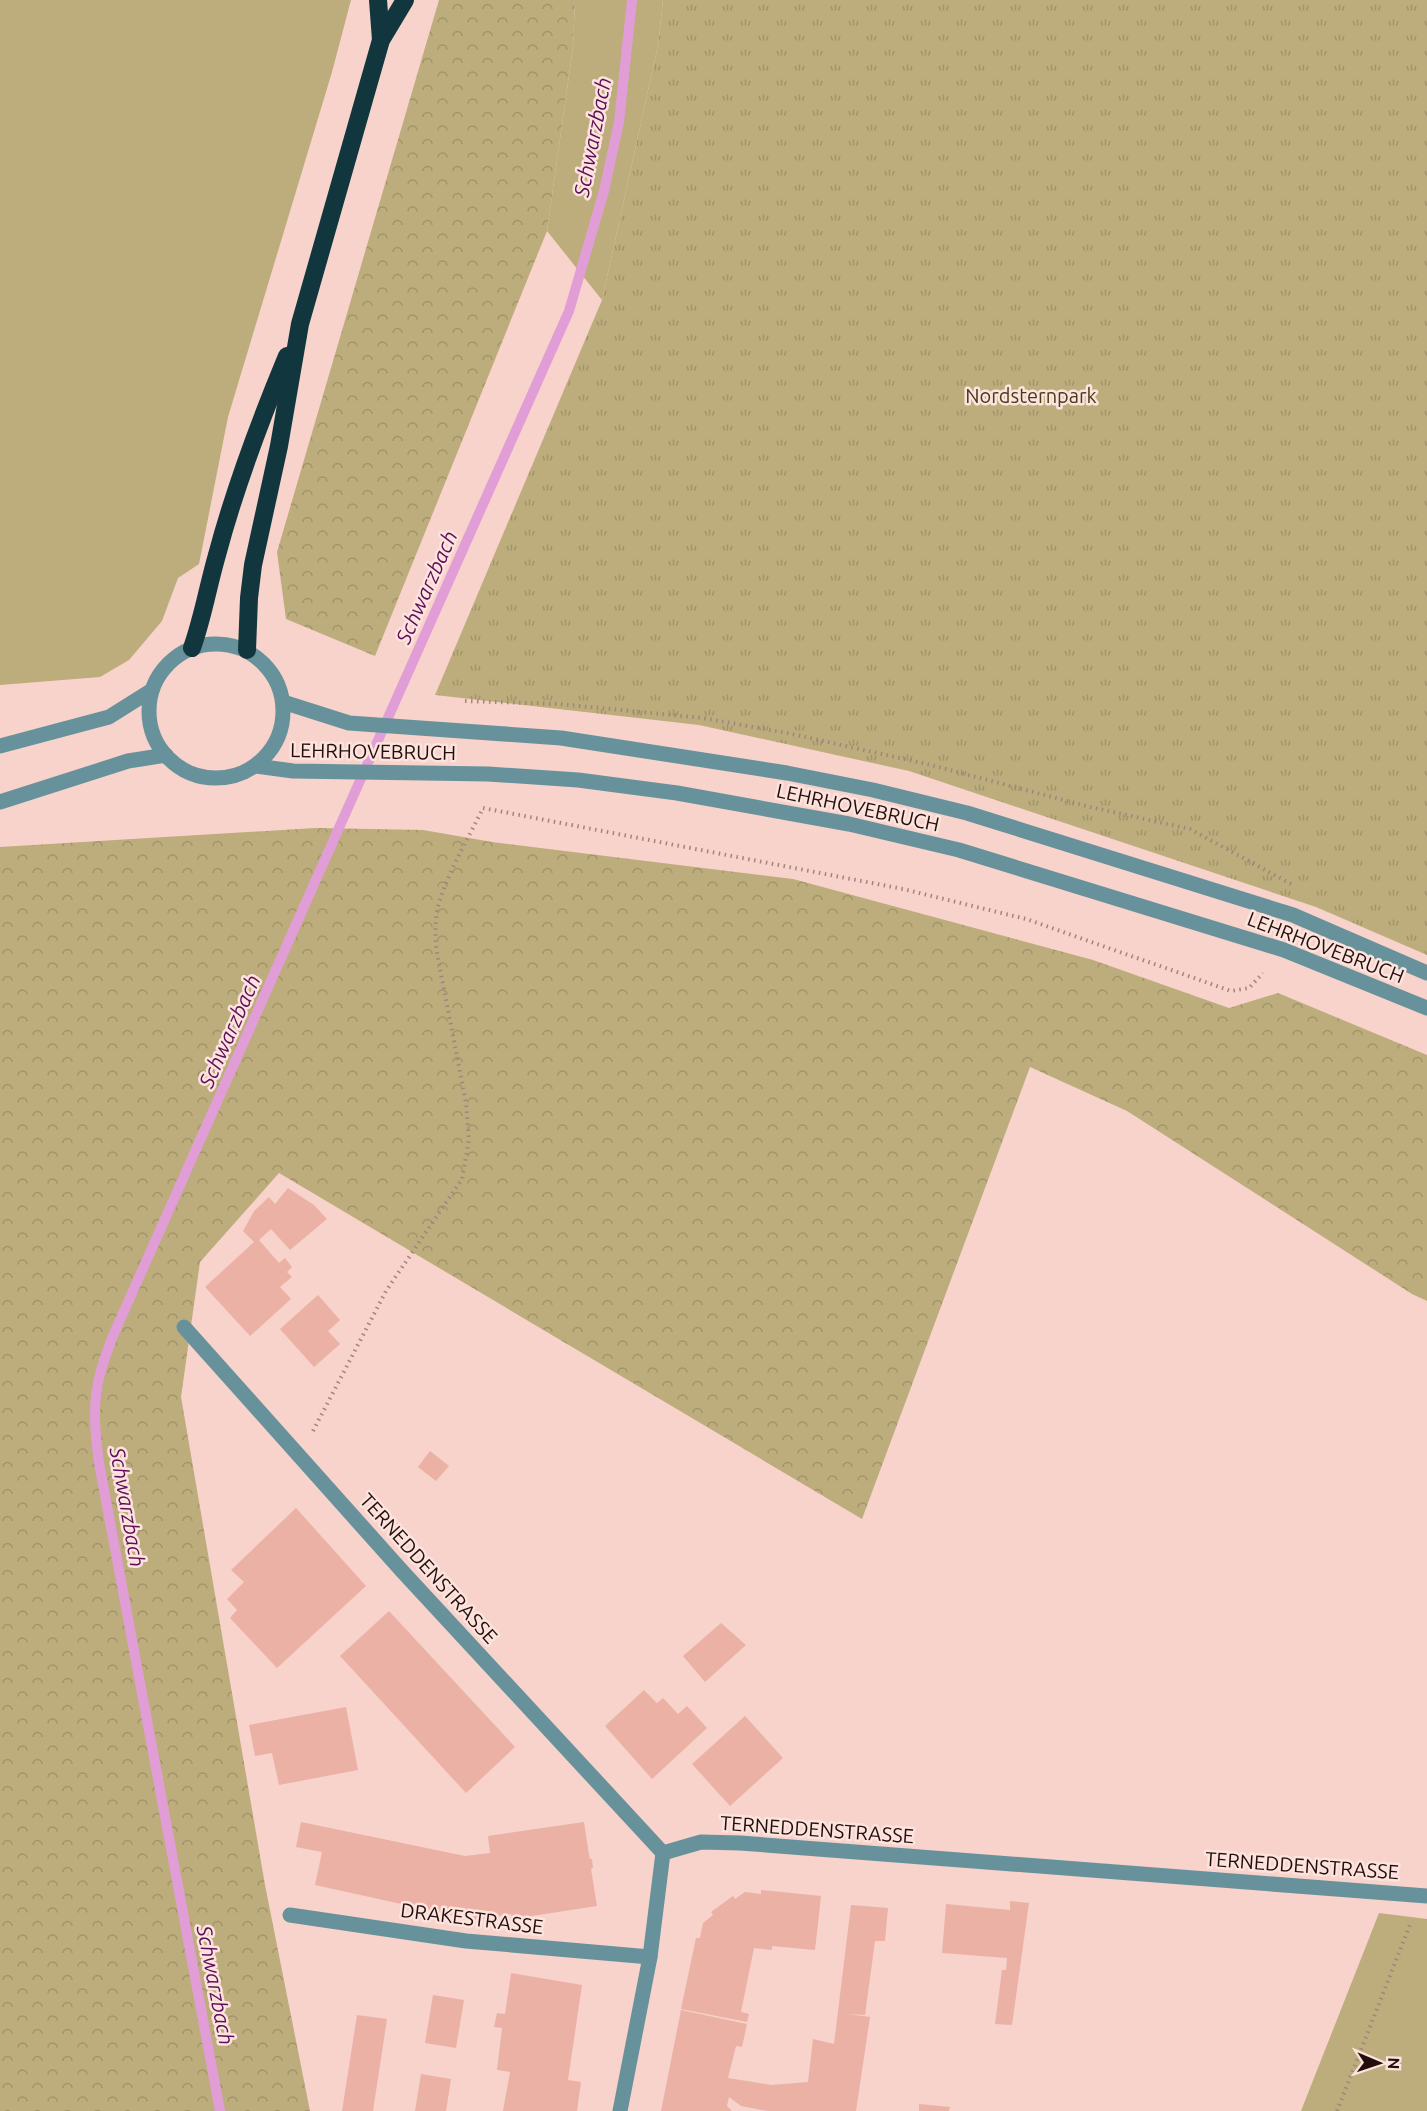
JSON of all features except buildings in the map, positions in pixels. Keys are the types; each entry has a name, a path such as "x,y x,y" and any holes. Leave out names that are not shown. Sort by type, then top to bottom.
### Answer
{"highway":[{"path":"378,0 381,40"},
{"path":"247,650 253,565 279,446 300,324 381,40 405,0"},
{"path":"192,648 202,619 216,556 253,439 300,324"}],"street":[{"path":"220,643 247,650 265,663 277,681 284,702 284,720 279,738 256,766 234,776 209,778 185,771 166,755 156,741 150,724 149,707 152,690 158,676 167,664 179,655 201,645 220,643"},
{"path":"0,746 109,717 152,690"},
{"name":"LEHRHOVEBRUCH","path":"284,702 349,723 572,740 787,773 873,790 967,813 1293,915 1427,973"},
{"path":"0,802 128,761 166,755"},
{"name":"LEHRHOVEBRUCH","path":"256,766 293,771 488,774 578,780 733,802 849,824 960,850 1284,950 1427,1008"},
{"name":"TERNEDDENSTRASSE","path":"184,1327 402,1571 663,1853 701,1842 740,1843 1424,1896"},
{"path":"620,2111 650,1957 663,1853"},
{"name":"DRAKESTRASSE","path":"290,1915 466,1941 650,1957"}],"path":[{"path":"301,1457 386,1291 462,1179 469,1140 466,1103 435,933 444,890 483,808 914,891 1026,919 1231,991 1249,988 1284,950"},
{"path":"1337,2111 1424,1896"}],"green space":[{"path":"0,0 351,0 332,72 228,417 199,564 178,578 162,621 129,660 100,677 0,685"},
{"path":"439,0 575,0 573,47 547,231 375,656 286,619 277,552"},
{"path":"575,0 663,0 658,45 602,300 547,231 573,47"},
{"name":"Nordsternpark","path":"663,0 1427,0 1427,955 1316,907 909,771 699,725 435,695 602,300 658,45"},
{"path":"315,828 423,830 492,842 793,879 1093,960 1229,1008 1278,993 1427,1055 1427,1301 1412,1294 1127,1111 1030,1067 862,1519 279,1173 200,1262 181,1397 265,1885 310,2111 0,2111 0,847"},
{"path":"1379,1913 1427,1919 1427,2111 1301,2111"}],"waterway":[{"name":"Schwarzbach","path":"220,2111 99,1463 95,1418 97,1385 112,1338 569,311 604,191 619,122 632,0"}]}
